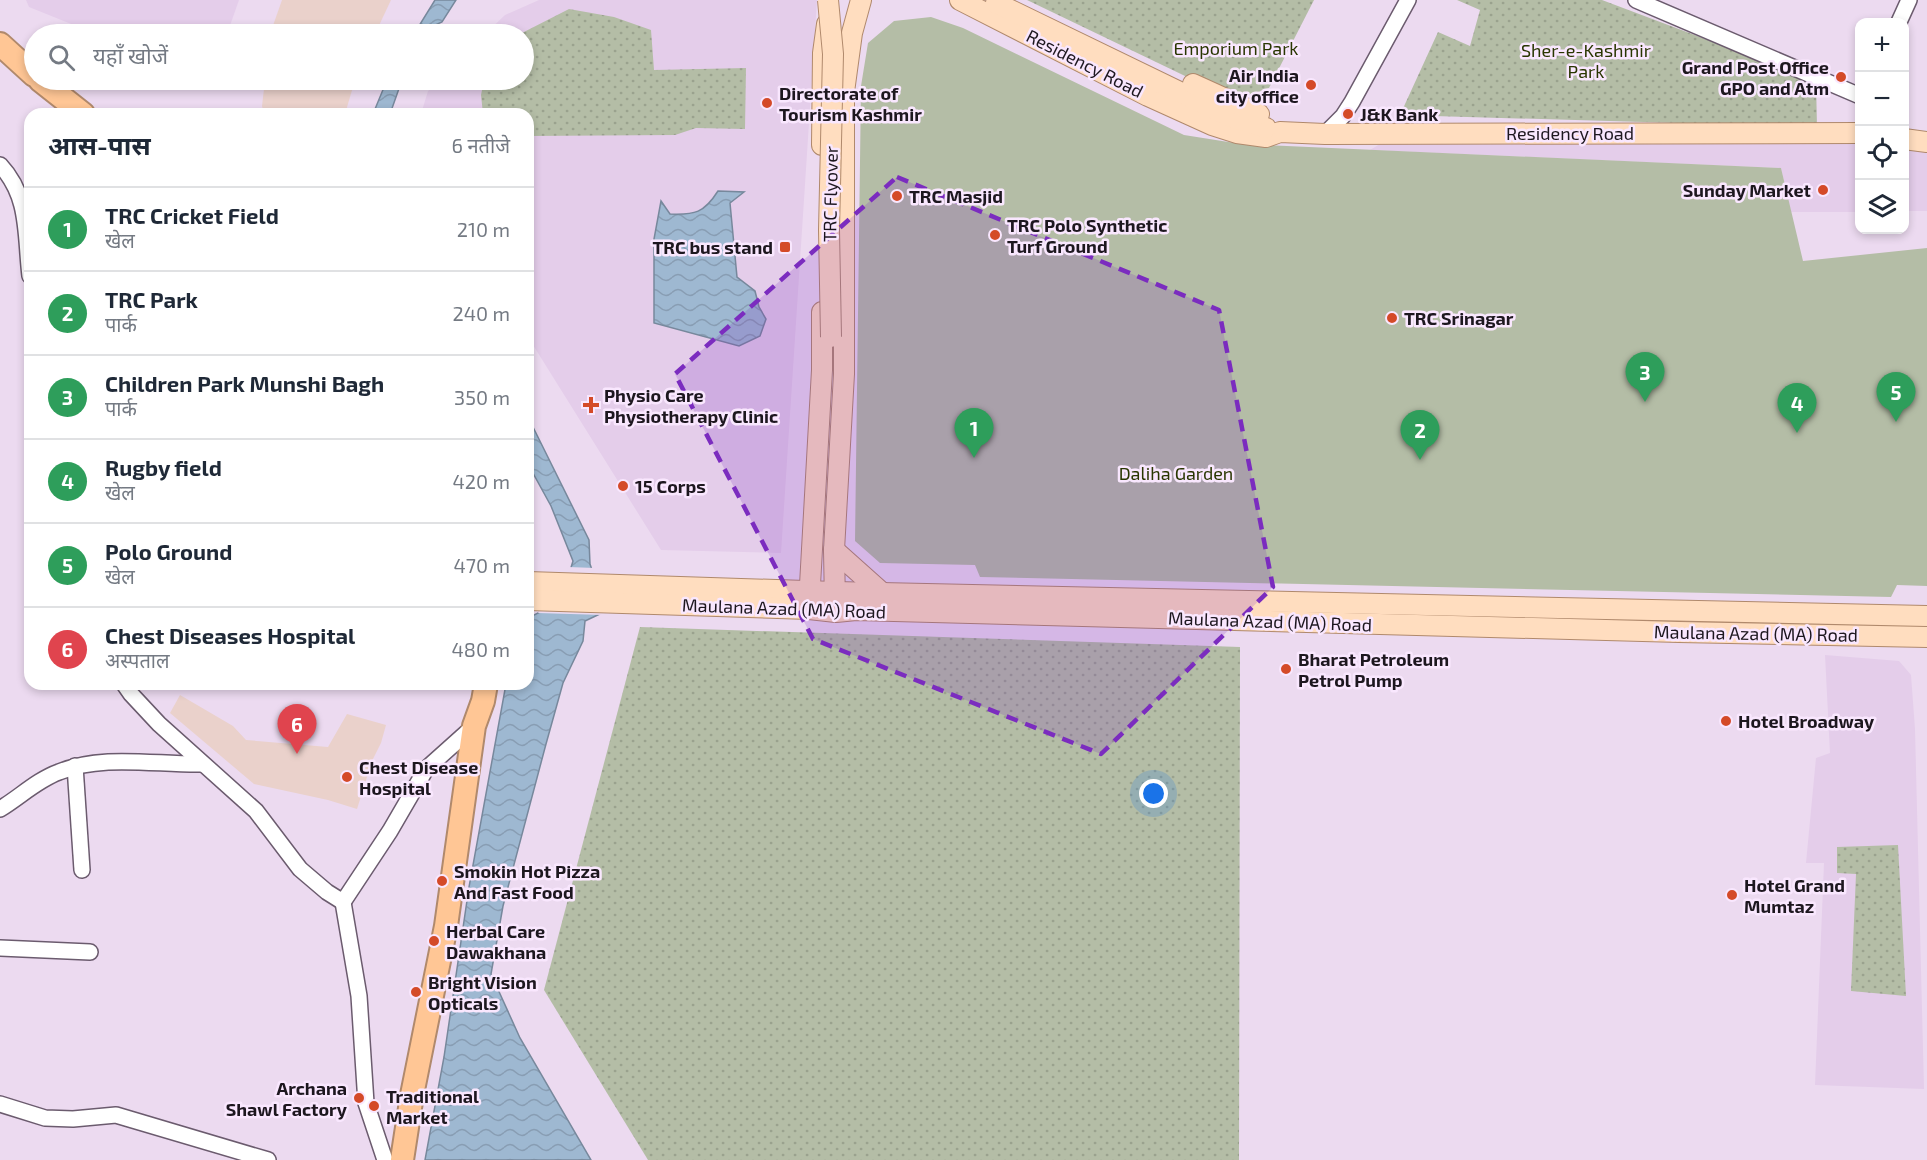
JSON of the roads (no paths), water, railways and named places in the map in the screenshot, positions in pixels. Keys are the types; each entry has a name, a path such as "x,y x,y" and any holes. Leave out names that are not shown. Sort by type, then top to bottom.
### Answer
{"highway":[{"path":"0,44 24,66"},
{"path":"53,90 75,108"},
{"path":"415,1160 435,1037 457,928 471,786 474,726 485,690"},
{"path":"402,1160 412,1095 471,786 495,690"}],"main road":[{"name":"TRC Flyover","path":"822,370 831,344 829,230 833,54 828,0"},
{"path":"809,600 822,370 823,53 828,20 836,0"},
{"path":"836,612 834,550 844,370 844,92 852,33 861,0"},
{"name":"Residency Road","path":"960,0 1148,96 1237,133 1266,136 1280,132 1324,134 1855,128"},
{"path":"989,0 1229,116 1280,132"},
{"name":"Residency Road","path":"1011,0 1276,123 1280,132"},
{"path":"1909,140 1927,142"},
{"path":"831,344 844,370"},
{"path":"834,550 881,592"},
{"name":"Maulana Azad (MA) Road","path":"534,592 809,600 835,592 881,592 1927,616"},
{"name":"Maulana Azad (MA) Road","path":"809,600 836,612 856,610 1927,637"}],"street":[{"path":"1324,134 1343,116 1352,102 1408,0"},
{"path":"1635,0 1855,94"},
{"path":"1901,18 1909,0"},
{"path":"0,165 12,178 24,207"},
{"path":"128,690 152,717 256,811 300,869 327,892 343,902"},
{"path":"384,1160 364,1092 359,996 343,902 390,831 426,770 474,726"},
{"path":"0,809 41,781 75,766 114,762 202,764"},
{"path":"75,766 82,870"},
{"path":"0,948 90,952"},
{"path":"0,1104 45,1118 73,1119 116,1115 268,1160"}],"water":[{"path":"435,0 456,0 442,22 420,24"},
{"path":"383,90 398,90 392,108 375,108"},
{"path":"718,191 744,192 730,203 737,277 755,291 759,307 766,319 760,336 739,346 654,323 654,239 661,201 670,214 692,213 708,204"},
{"path":"534,429 589,540 590,564 606,611 585,621 583,641 563,683 503,906 491,974 520,1038 591,1160 425,1160 444,1057 469,887 505,690 534,690 534,615 558,610 573,561 551,506 534,475"}],"place":[{"name":"Grand Post Office GPO and Atm","path":"1841,77"},
{"name":"Air India city office","path":"1311,85"},
{"name":"Directorate of Tourism Kashmir","path":"767,103"},
{"name":"J&K Bank","path":"1348,114"},
{"name":"Sunday Market","path":"1823,190"},
{"name":"TRC Masjid","path":"897,196"},
{"name":"TRC Polo Synthetic Turf Ground","path":"995,235"},
{"name":"TRC bus stand","path":"785,247"},
{"name":"TRC Srinagar","path":"1392,318"},
{"name":"Children Park Munshi Bagh","path":"1645,402"},
{"name":"Physio Care Physiotherapy Clinic","path":"591,405"},
{"name":"Polo Ground","path":"1896,422"},
{"name":"Rugby field","path":"1797,433"},
{"name":"TRC Cricket Field","path":"974,458"},
{"name":"TRC Park","path":"1420,460"},
{"name":"15 Corps","path":"623,486"},
{"name":"Bharat Petroleum Petrol Pump","path":"1286,669"},
{"name":"Hotel Broadway","path":"1726,721"},
{"name":"Chest Diseases Hospital","path":"297,754"},
{"name":"Chest Disease Hospital","path":"347,777"},
{"name":"Smokin Hot Pizza And Fast Food","path":"442,881"},
{"name":"Hotel Grand Mumtaz","path":"1732,895"},
{"name":"Herbal Care Dawakhana","path":"434,941"},
{"name":"Bright Vision Opticals","path":"416,992"},
{"name":"Archana Shawl Factory","path":"359,1098"},
{"name":"Traditional Market","path":"374,1106"}],"park label":[{"name":"Emporium Park","path":"1236,48"},
{"name":"Sher-e-Kashmir Park","path":"1586,60"},
{"name":"Daliha Garden","path":"1176,473"}]}
